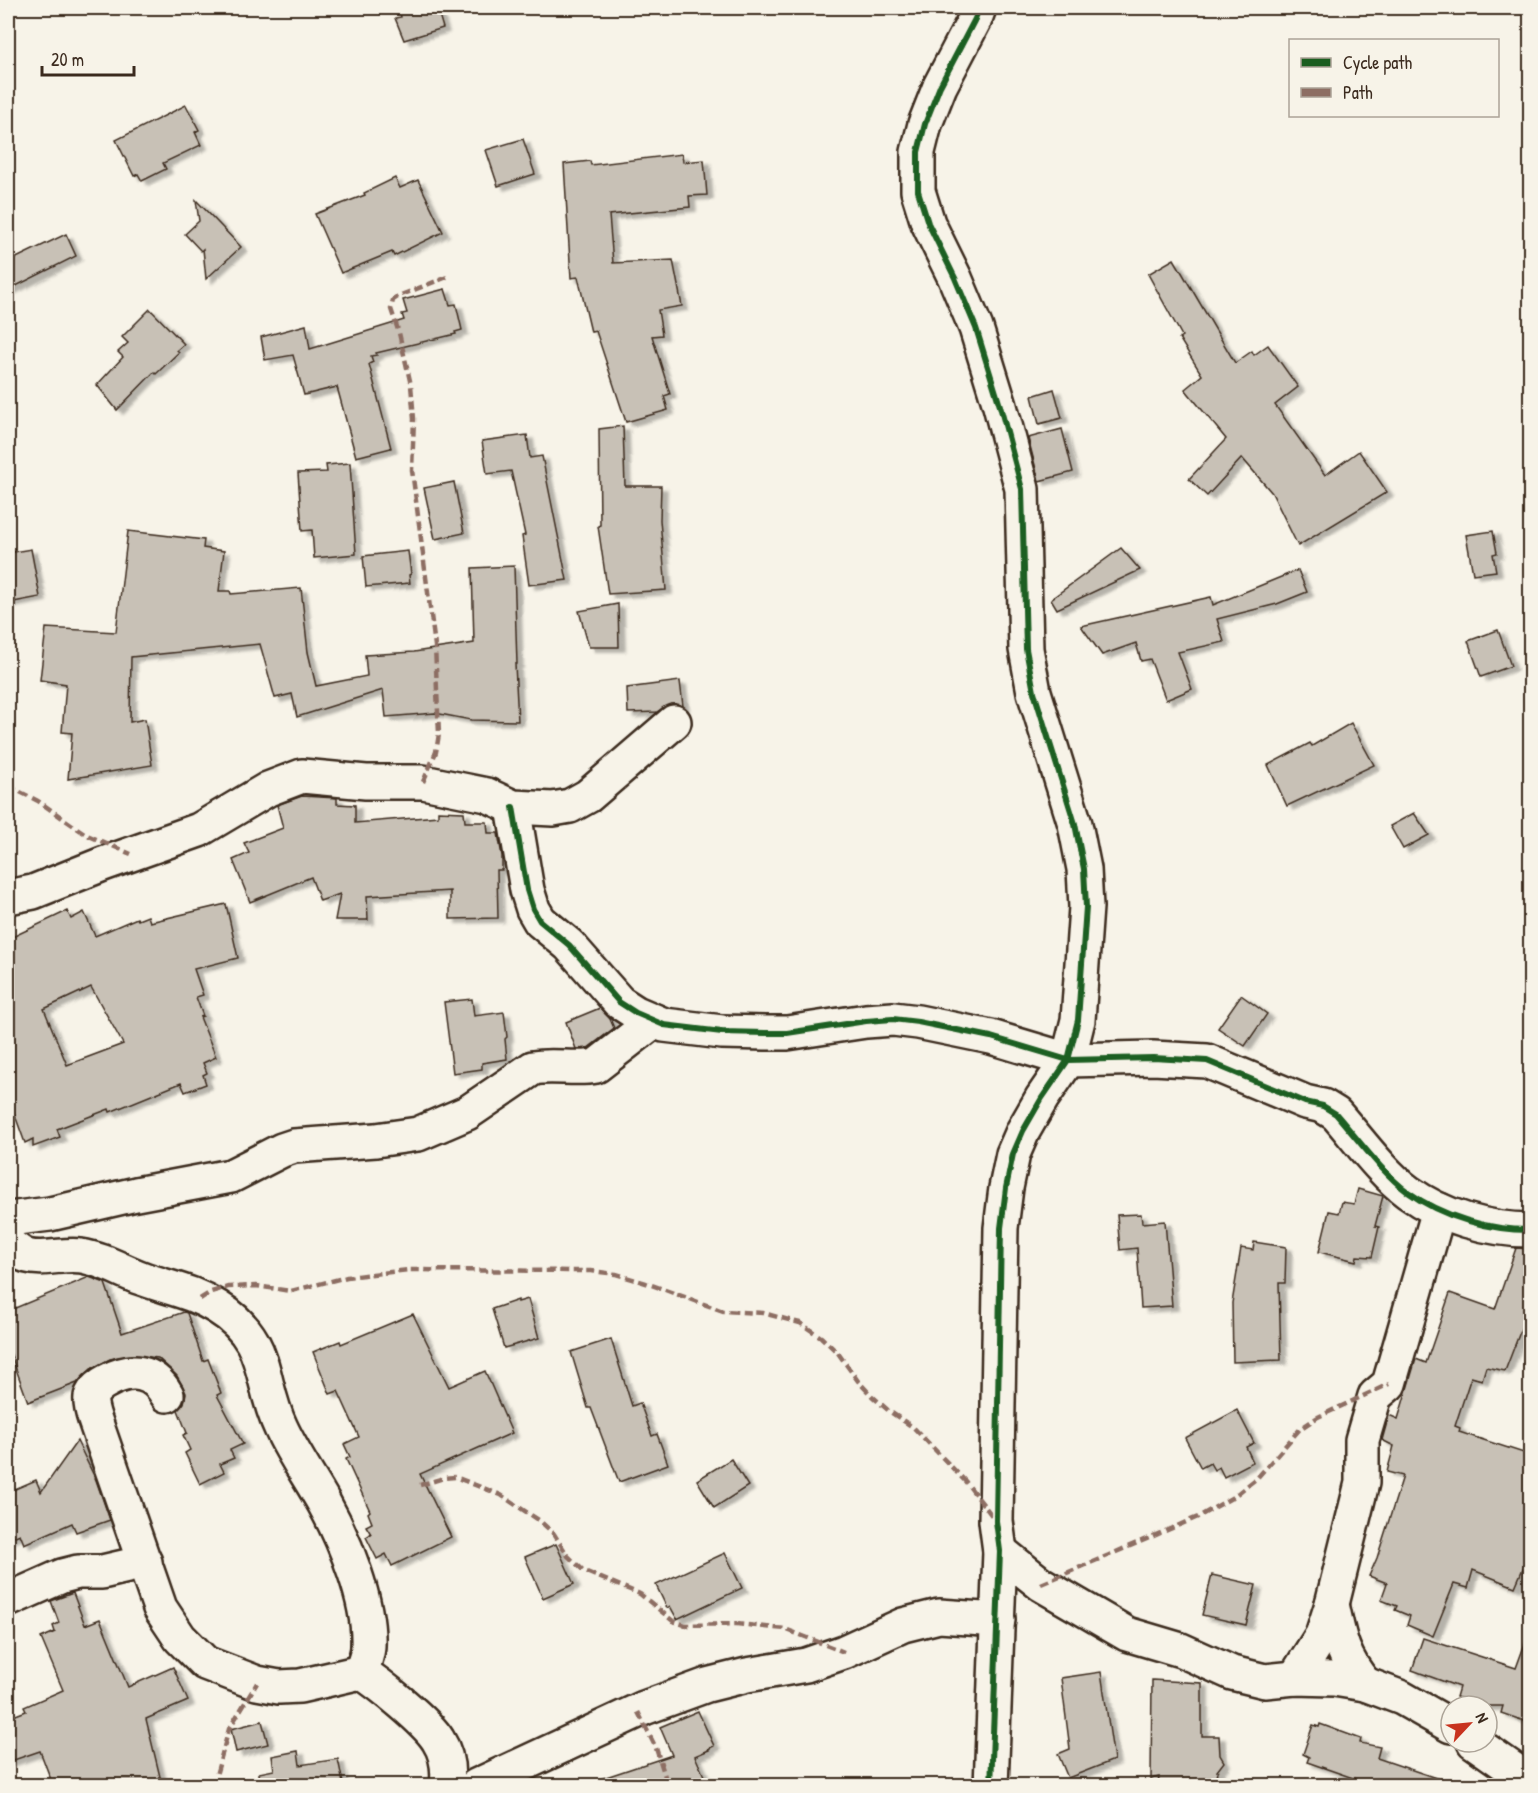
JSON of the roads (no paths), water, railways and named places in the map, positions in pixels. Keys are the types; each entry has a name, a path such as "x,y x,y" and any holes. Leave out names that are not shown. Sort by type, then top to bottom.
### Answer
{"street":[{"path":"979,8 940,86 925,123 918,152 918,191 928,223 976,328 1022,489 1026,648 1034,692 1075,825 1084,869 1086,907 1078,1020 1068,1060 1042,1098 1013,1154 1001,1228 996,1521 1000,1551 991,1785"},
{"path":"8,897 33,892 103,864 199,831 268,789 302,776 366,782 423,782 487,795 513,807 553,809 570,806 588,796 674,722"},
{"path":"513,807 527,890 533,909 540,921 568,945 619,1002 654,1021 671,1027 787,1033 893,1019 991,1037 1068,1060 1153,1058 1207,1060 1305,1102 1323,1106 1336,1114 1407,1192 1439,1210 1484,1225 1530,1230"},
{"path":"8,1219 50,1214 136,1194 231,1176 294,1146 376,1140 418,1134 466,1113 533,1068 596,1066 654,1021"},
{"path":"1295,1678 1322,1635 1332,1604 1362,1483 1362,1440 1375,1396 1389,1384 1439,1210"},
{"path":"8,1244 26,1256 80,1255 145,1279 183,1290 216,1306 244,1330 261,1357 279,1423 291,1450 325,1505 358,1584 365,1615 368,1646 361,1672"},
{"path":"167,1395 162,1385 138,1372 104,1382 91,1398 95,1420 153,1591 165,1617 180,1638 205,1663 257,1683 300,1686 361,1672"},
{"path":"1000,1551 1041,1584 1127,1634 1181,1650 1233,1673 1265,1681 1295,1678 1334,1679 1365,1684 1402,1698 1439,1719"},
{"path":"8,1600 62,1576 78,1572 102,1572 145,1562"},
{"path":"1332,1604 1340,1644 1352,1669 1365,1684"},
{"path":"477,1785 666,1699 707,1685 747,1675 806,1665 844,1652 903,1625 939,1616 998,1620"},
{"path":"361,1672 425,1725 438,1740 446,1756 447,1785"},
{"path":"1491,1754 1530,1781"}]}
